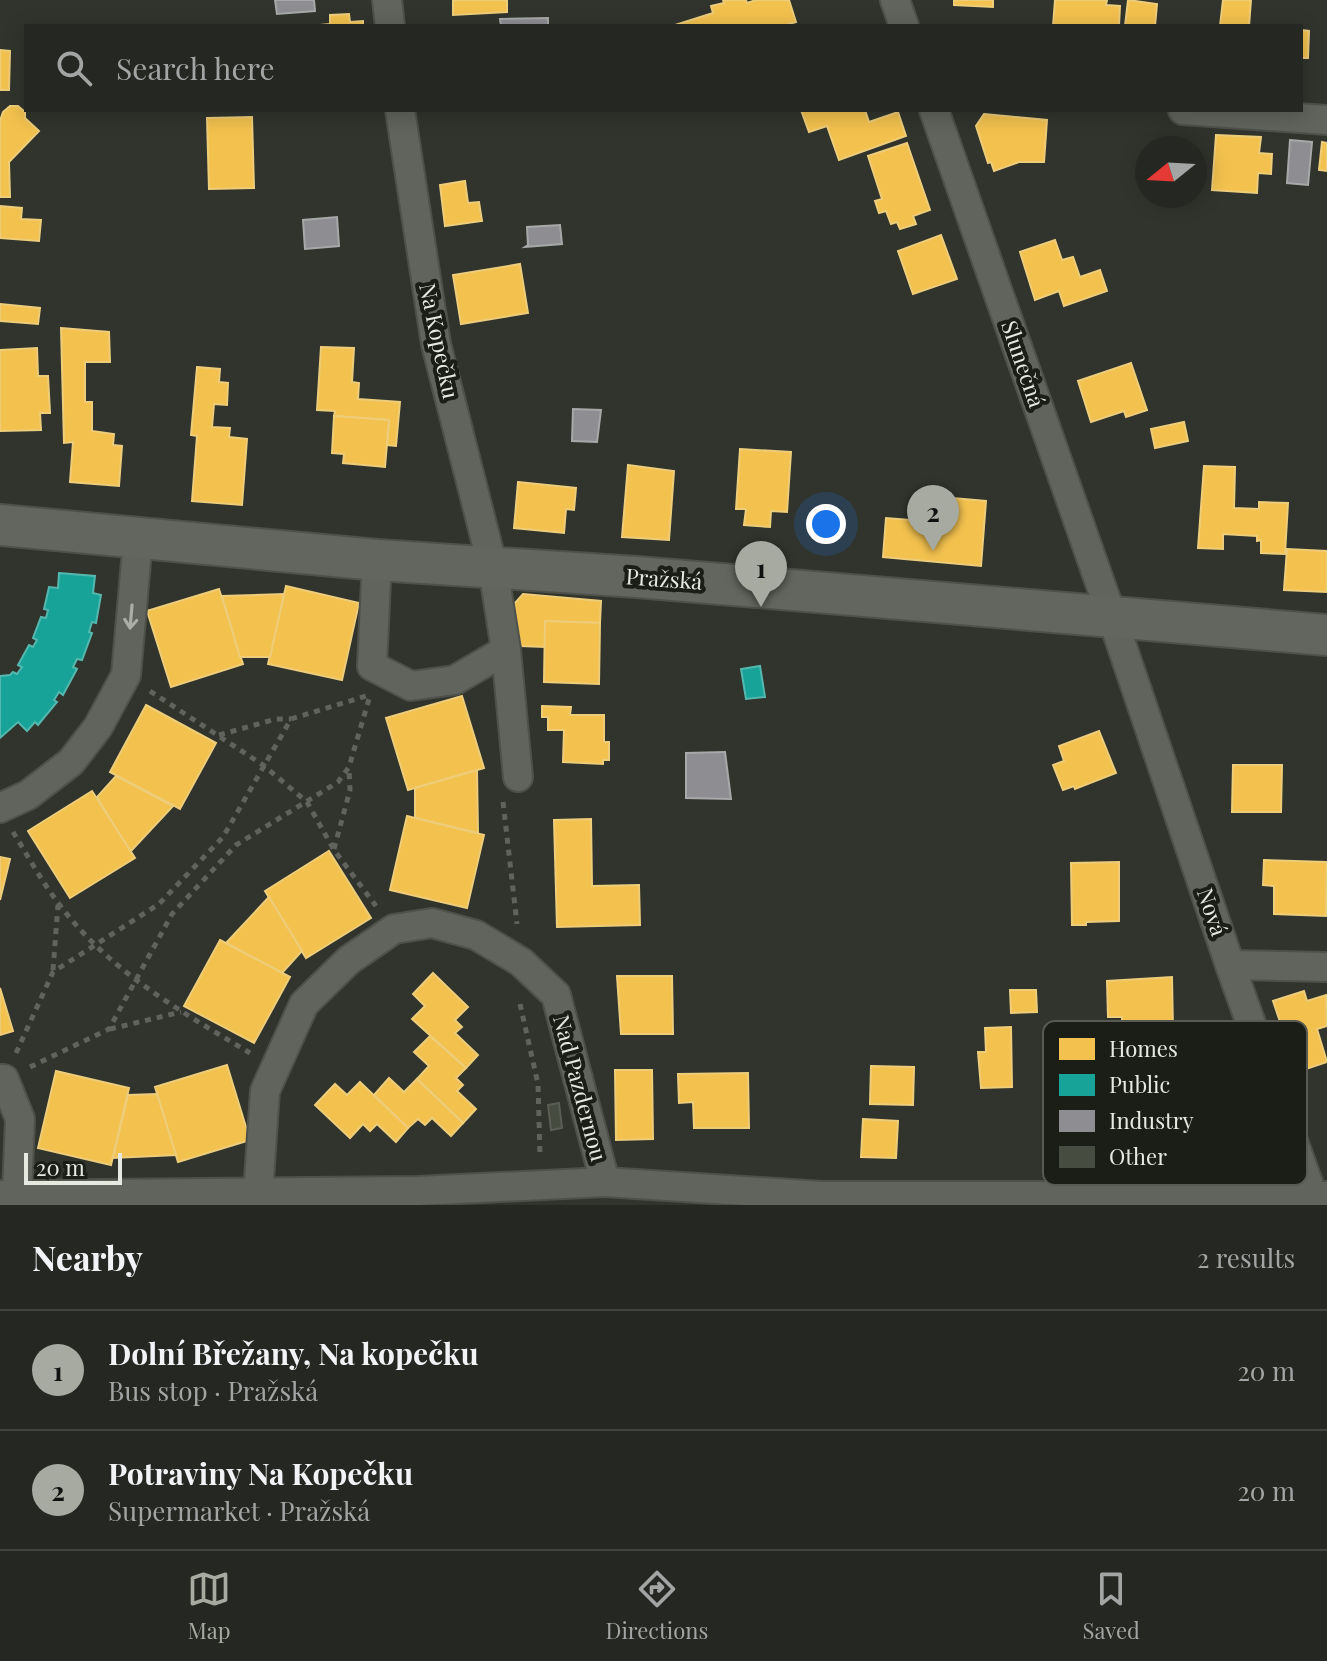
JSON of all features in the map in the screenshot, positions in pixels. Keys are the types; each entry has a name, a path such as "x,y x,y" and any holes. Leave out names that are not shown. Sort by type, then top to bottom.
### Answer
{"street":[{"path":"387,0 390,24"},
{"path":"895,0 903,24"},
{"name":"Na Kopečku","path":"400,112 436,344 493,568"},
{"name":"Slunečná","path":"935,112 1112,617"},
{"path":"1212,112 1327,120"},
{"name":"Pražská","path":"0,525 377,560 637,577 1327,635"},
{"path":"4,817 71,762 98,727 126,675 138,539"},
{"path":"377,560 372,666 411,686 455,680 506,650"},
{"path":"493,568 506,650 518,777"},
{"name":"Nová","path":"1112,617 1251,1021"},
{"name":"Nad Pazdernou","path":"394,929 432,923 476,935 521,962 556,995 605,1182"},
{"path":"258,1194 265,1091 304,1004 349,960 394,929"},
{"path":"1230,965 1327,967"},
{"path":"2,1079 20,1119 8,1195 464,1197 605,1182 706,1197 1318,1199"},
{"name":"Nová","path":"1307,1170 1318,1199"}],"path":[{"path":"126,675 263,765 307,802 334,850 394,929"},
{"path":"218,735 276,719 291,719 370,695 349,767 350,790 334,850"},
{"path":"53,972 159,904 223,837 291,719"},
{"path":"109,1029 172,914 236,845 338,782 349,767"},
{"path":"4,817 58,904 94,945 137,982 181,1012 275,1068"},
{"path":"2,1079 53,972 58,904"},
{"path":"2,1079 109,1029 181,1012"}],"building: Homes":[{"path":"453,0 507,0 507,12 453,15"},
{"path":"723,0 746,0 747,3 789,0 796,22 678,24 713,13 711,6 724,3"},
{"path":"954,0 993,0 993,7 954,5"},
{"path":"1055,0 1107,0 1106,5 1120,6 1119,24 1053,24"},
{"path":"1128,0 1157,4 1155,24 1125,24"},
{"path":"1223,0 1251,0 1249,24 1220,24"},
{"path":"349,14 350,22 363,21 363,24 330,24 330,15"},
{"path":"1303,30 1309,31 1308,58 1303,58"},
{"path":"0,50 10,51 9,90 0,90"},
{"path":"10,106 18,106 39,131 9,162 10,197 0,197 0,121 3,112"},
{"path":"802,112 866,112 869,122 898,112 906,136 839,160 827,126 809,132"},
{"path":"984,114 1047,120 1044,162 1019,162 994,171 991,162 988,163 976,126"},
{"path":"252,117 254,188 209,189 207,118"},
{"path":"1216,135 1261,137 1259,153 1272,154 1271,174 1258,173 1257,193 1212,190"},
{"path":"1322,142 1327,143 1327,171 1319,170"},
{"path":"907,143 930,210 913,216 916,224 900,229 897,222 891,224 886,211 879,213 875,201 882,199 868,156"},
{"path":"465,181 468,203 479,202 482,221 445,226 440,185"},
{"path":"0,206 22,208 21,219 41,220 39,241 0,238"},
{"path":"941,235 957,279 913,294 898,251"},
{"path":"1055,240 1062,260 1073,257 1080,277 1100,270 1107,291 1064,306 1059,291 1035,300 1020,252"},
{"path":"520,264 528,313 461,324 453,275"},
{"path":"0,304 40,308 38,324 0,321"},
{"path":"61,328 109,332 110,362 85,362 85,402 92,402 92,431 114,434 113,445 122,446 119,486 70,482 73,442 64,443"},
{"path":"321,347 354,348 352,382 359,383 358,399 400,402 396,446 387,445 389,420 334,416 335,411 317,410"},
{"path":"37,348 38,376 48,376 50,413 40,413 41,430 0,431 0,350"},
{"path":"1131,363 1147,410 1126,417 1124,411 1091,422 1078,381"},
{"path":"197,367 220,369 219,382 228,383 227,405 214,404 212,427 230,428 229,437 247,439 242,505 192,501 197,436 191,435"},
{"path":"334,416 389,420 385,467 343,463 344,454 332,453"},
{"path":"1184,422 1188,441 1155,448 1151,429"},
{"path":"740,449 791,452 787,512 771,511 770,527 744,525 746,509 736,509"},
{"path":"628,465 674,471 669,540 622,537"},
{"path":"1204,466 1235,467 1234,508 1259,509 1259,502 1288,503 1285,554 1261,553 1261,540 1257,541 1257,536 1223,534 1223,549 1198,548"},
{"path":"518,482 576,488 574,510 566,509 564,533 514,528"},
{"path":"952,498 986,501 981,566 883,557 886,518 950,523"},
{"path":"1287,549 1327,551 1327,592 1284,590"},
{"path":"286,586 359,603 342,680 268,664"},
{"path":"219,589 243,664 171,687 147,611"},
{"path":"284,594 270,657 240,657 222,596"},
{"path":"523,594 601,601 600,623 545,621 545,647 520,646 514,604"},
{"path":"545,621 600,623 599,684 544,682"},
{"path":"462,696 484,768 408,790 386,718"},
{"path":"146,705 216,743 180,809 110,772"},
{"path":"542,706 571,707 570,715 604,715 604,742 609,742 609,760 603,760 603,764 563,762 564,730 548,730 548,717 542,717"},
{"path":"1099,731 1116,773 1075,789 1074,786 1063,790 1053,765 1064,761 1059,746"},
{"path":"1233,765 1282,765 1281,812 1232,812"},
{"path":"477,770 478,833 415,818 415,788"},
{"path":"116,776 173,806 130,852 97,797"},
{"path":"92,791 135,858 70,898 28,831"},
{"path":"407,816 484,835 467,908 390,890"},
{"path":"591,819 592,886 639,885 640,925 557,927 554,820"},
{"path":"329,851 371,918 306,958 265,891"},
{"path":"0,857 10,859 0,900"},
{"path":"1264,860 1327,862 1326,916 1274,914 1274,886 1263,885"},
{"path":"1119,862 1119,921 1072,925 1071,863"},
{"path":"269,897 302,951 282,973 226,943"},
{"path":"220,940 290,977 254,1043 184,1006"},
{"path":"433,973 468,1007 455,1020 462,1027 455,1033 478,1055 466,1068 412,1019 425,1006 413,994"},
{"path":"617,976 672,976 673,1034 621,1034"},
{"path":"1172,977 1173,1021 1122,1021 1122,1017 1108,1017 1107,981"},
{"path":"0,988 13,1031 0,1035"},
{"path":"1010,990 1036,990 1037,1012 1011,1013"},
{"path":"1304,991 1307,1001 1326,995 1327,1026 1317,1029 1327,1062 1307,1069 1307,1021 1280,1021 1273,1001"},
{"path":"1011,1027 1012,1087 981,1088 978,1052 986,1052 985,1028"},
{"path":"430,1036 466,1068 456,1078 463,1085 457,1091 476,1109 463,1123 417,1079 429,1066 414,1052"},
{"path":"227,1065 250,1140 178,1162 155,1087"},
{"path":"871,1066 914,1067 913,1105 870,1104"},
{"path":"615,1070 652,1070 653,1139 616,1140"},
{"path":"56,1071 129,1088 111,1165 38,1148"},
{"path":"748,1073 749,1128 694,1128 693,1102 679,1103 678,1074"},
{"path":"389,1078 404,1092 417,1079 463,1123 451,1136 432,1118 425,1125 418,1119 408,1128 374,1095"},
{"path":"360,1082 408,1128 396,1142 377,1124 370,1131 363,1124 350,1138 315,1105 335,1084 347,1095"},
{"path":"157,1094 176,1155 113,1158 128,1095"},
{"path":"863,1119 898,1121 896,1158 861,1157"}],"building: Public":[{"path":"59,573 95,576 93,593 101,595 96,623 92,622 89,632 92,633 82,660 77,659 73,667 77,669 63,695 59,692 54,700 57,702 38,725 35,722 27,731 18,722 0,738 0,676 13,672 17,674 22,667 18,665 29,645 33,647 37,640 33,638 41,617 46,618 48,610 44,609 49,587 58,588"},
{"path":"760,666 765,697 746,699 741,669"}],"building: Industry":[{"path":"275,0 314,0 315,11 277,14"},
{"path":"548,18 548,24 501,24 500,19"},
{"path":"1290,140 1312,142 1308,185 1287,183"},
{"path":"337,217 339,246 305,249 303,220"},
{"path":"560,225 562,244 525,247 528,245 527,227"},
{"path":"573,409 601,410 597,442 572,441"},
{"path":"725,752 731,799 686,798 686,753"}],"building: Other":[{"path":"559,1103 562,1128 551,1130 548,1105"}],"place":[{"name":"Potraviny Na Kopečku","path":"933,551"},
{"name":"Dolní Břežany, Na kopečku","path":"761,607"}]}
